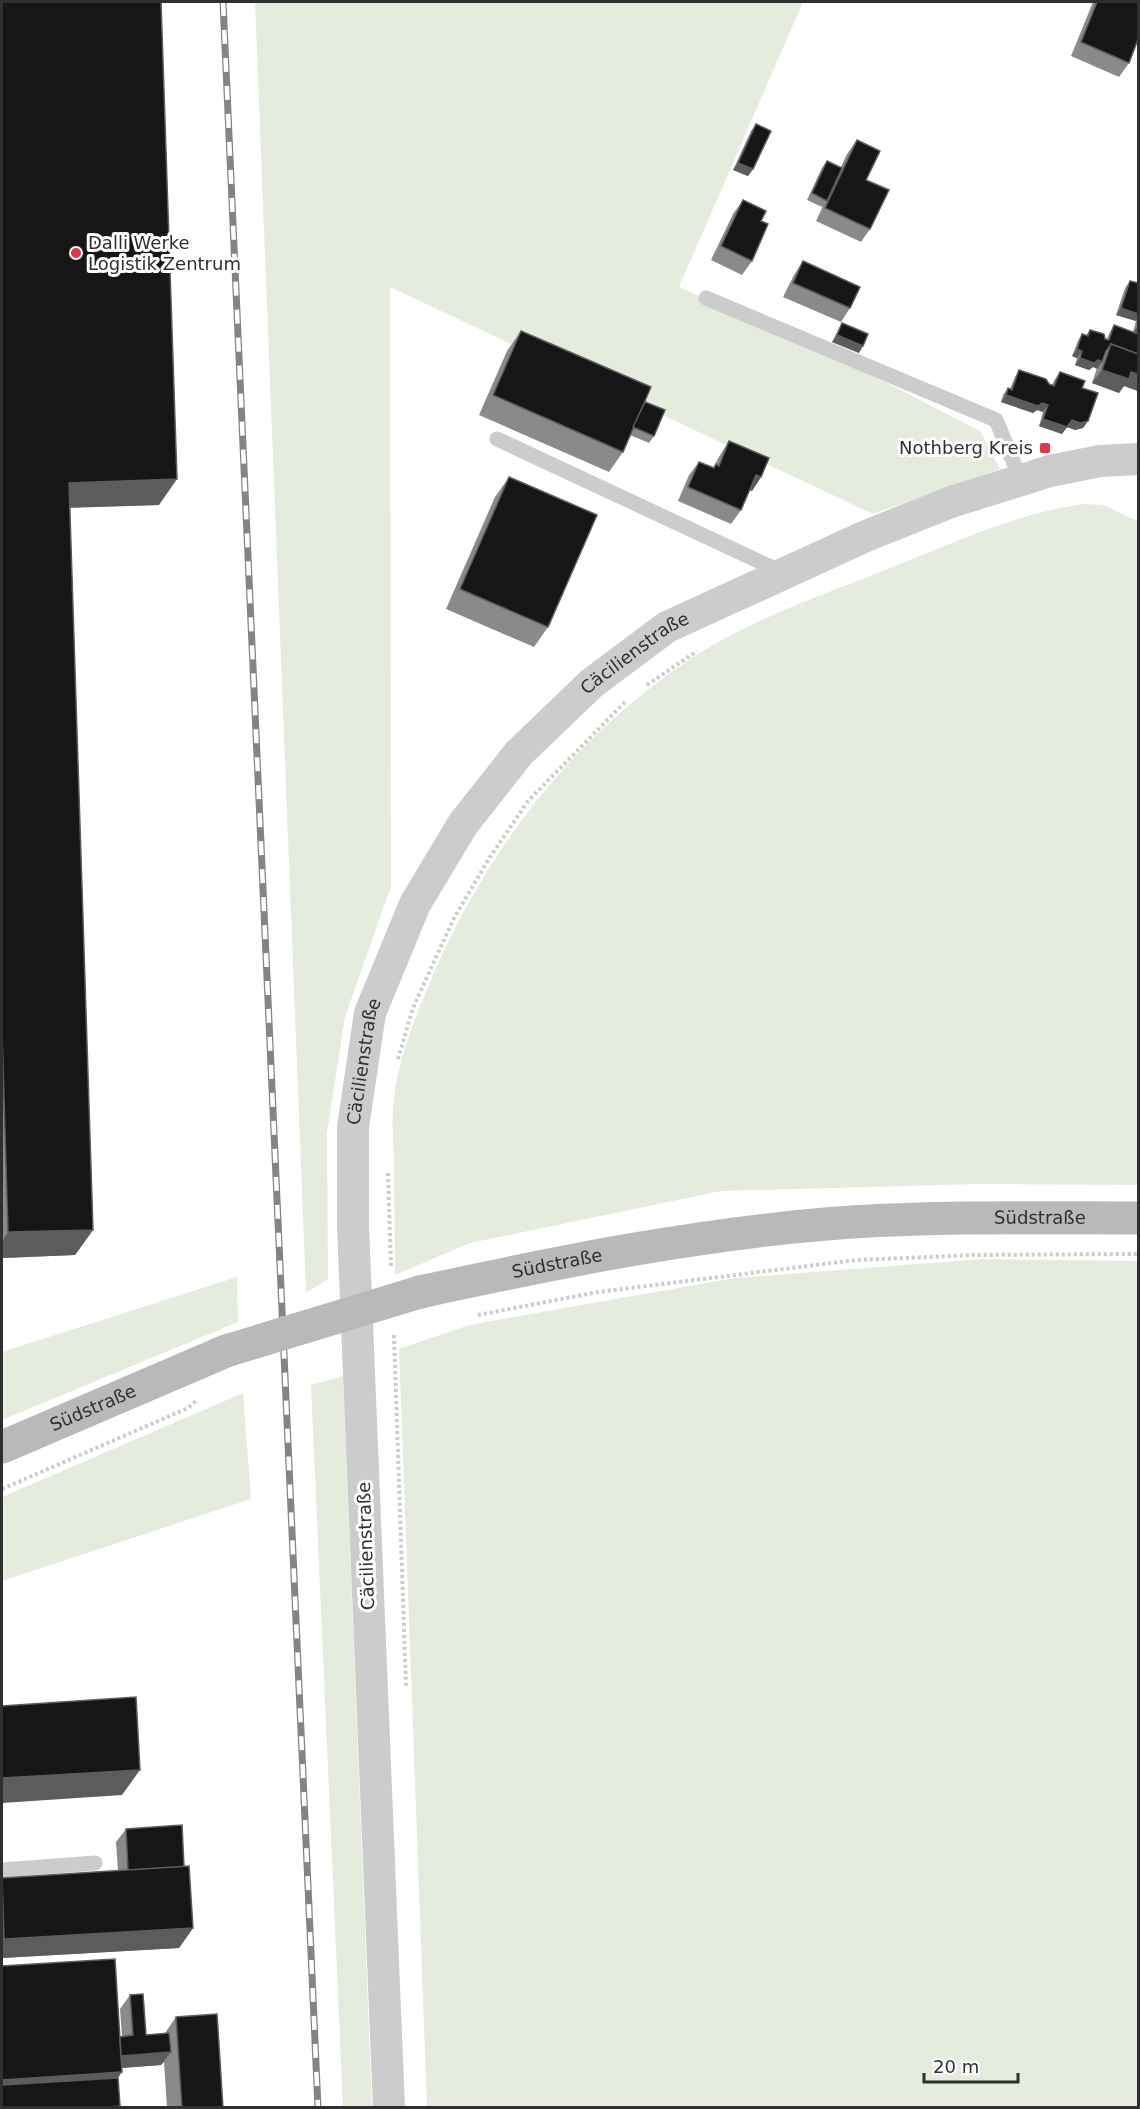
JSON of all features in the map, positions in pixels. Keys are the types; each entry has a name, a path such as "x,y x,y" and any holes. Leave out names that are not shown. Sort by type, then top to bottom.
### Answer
{"main road":[{"name":"Südstraße","path":"2,1447 226,1351 420,1292 539,1266 729,1234 852,1222 974,1217 1138,1218"}],"street":[{"name":"Cäcilienstraße","path":"389,2108 352,1226 353,1127 370,1013 415,904 463,824 519,753 592,683 667,627 784,573 951,502 1021,480 1100,461 1138,459"}],"lane":[{"path":"706,298 996,420 1021,480"},
{"path":"496,439 784,573"},
{"path":"2,1870 95,1863"}],"path":[{"path":"641,689 704,647"},
{"path":"396,1062 417,998 454,918 490,857 528,801 632,696"},
{"path":"387,1170 391,1277"},
{"path":"474,1315 598,1292 856,1260 974,1254 1138,1254"},
{"path":"393,1325 407,1692"},
{"path":"2,1489 188,1408 204,1395"}],"green space":[{"path":"255,2 803,2 679,287 885,382 980,431 1000,469 873,514 390,287 391,886 345,1017 327,1133 328,1279 306,1293"},
{"path":"1083,504 1103,505 1138,521 1138,1185 977,1184 721,1191 470,1243 395,1275 393,1108 400,1064 408,1038 450,939 475,892 503,847 534,804 568,764 646,691 689,660 737,632 814,597 986,530 1033,515"},
{"path":"982,1259 1138,1261 1138,2107 427,2107 399,1349 469,1325 735,1278"},
{"path":"237,1277 238,1322 2,1420 2,1352"},
{"path":"343,1376 372,2108 343,2107 311,1385"},
{"path":"243,1393 251,1499 2,1581 2,1497"}],"building":[{"path":"2,2 161,2 177,479 69,483 93,1230 8,1232 2,1031"},
{"path":"1097,2 1138,2 1138,39 1129,63 1081,42"},
{"path":"756,124 771,131 753,169 738,163"},
{"path":"857,140 880,151 866,180 889,190 870,229 825,208"},
{"path":"827,161 842,168 827,201 812,193"},
{"path":"743,200 766,211 761,221 768,224 752,261 721,246"},
{"path":"803,261 860,287 850,308 793,283"},
{"path":"1130,281 1138,283 1138,314 1121,308"},
{"path":"842,323 868,334 863,346 837,335"},
{"path":"1114,325 1138,334 1138,354 1111,344 1102,362 1098,360 1094,363 1080,358 1082,351 1077,349 1082,334 1088,336 1090,330 1104,334 1105,339 1109,340"},
{"path":"521,331 651,387 623,452 493,395"},
{"path":"1111,344 1138,354 1138,374 1131,372 1129,379 1102,370"},
{"path":"1019,370 1046,379 1054,386 1060,372 1085,381 1082,388 1098,393 1088,421 1080,423 1072,420 1067,427 1043,419 1048,405 1042,403 1038,406 1006,395 1008,388 1012,390"},
{"path":"645,402 665,410 654,436 633,427"},
{"path":"729,441 769,458 761,477 756,475 741,510 688,487 699,462 714,468 716,464 719,466"},
{"path":"509,477 597,515 548,627 460,589"},
{"path":"136,1697 140,1770 2,1778 2,1706"},
{"path":"182,1825 184,1867 128,1870 126,1829"},
{"path":"189,1866 193,1928 4,1939 2,1878"},
{"path":"115,1959 122,2072 2,2080 2,1966"},
{"path":"143,1994 146,2035 169,2033 171,2052 121,2056 120,2037 133,2035 130,1995"},
{"path":"217,2014 223,2108 182,2108 176,2017"},
{"path":"118,2078 120,2106 2,2108 2,2085"}],"railway":[{"path":"223,2 318,2108"}],"place":[{"name":"Dalli Werke Logistik Zentrum","path":"76,253"},
{"name":"Nothberg Kreis","path":"1045,448"}]}
